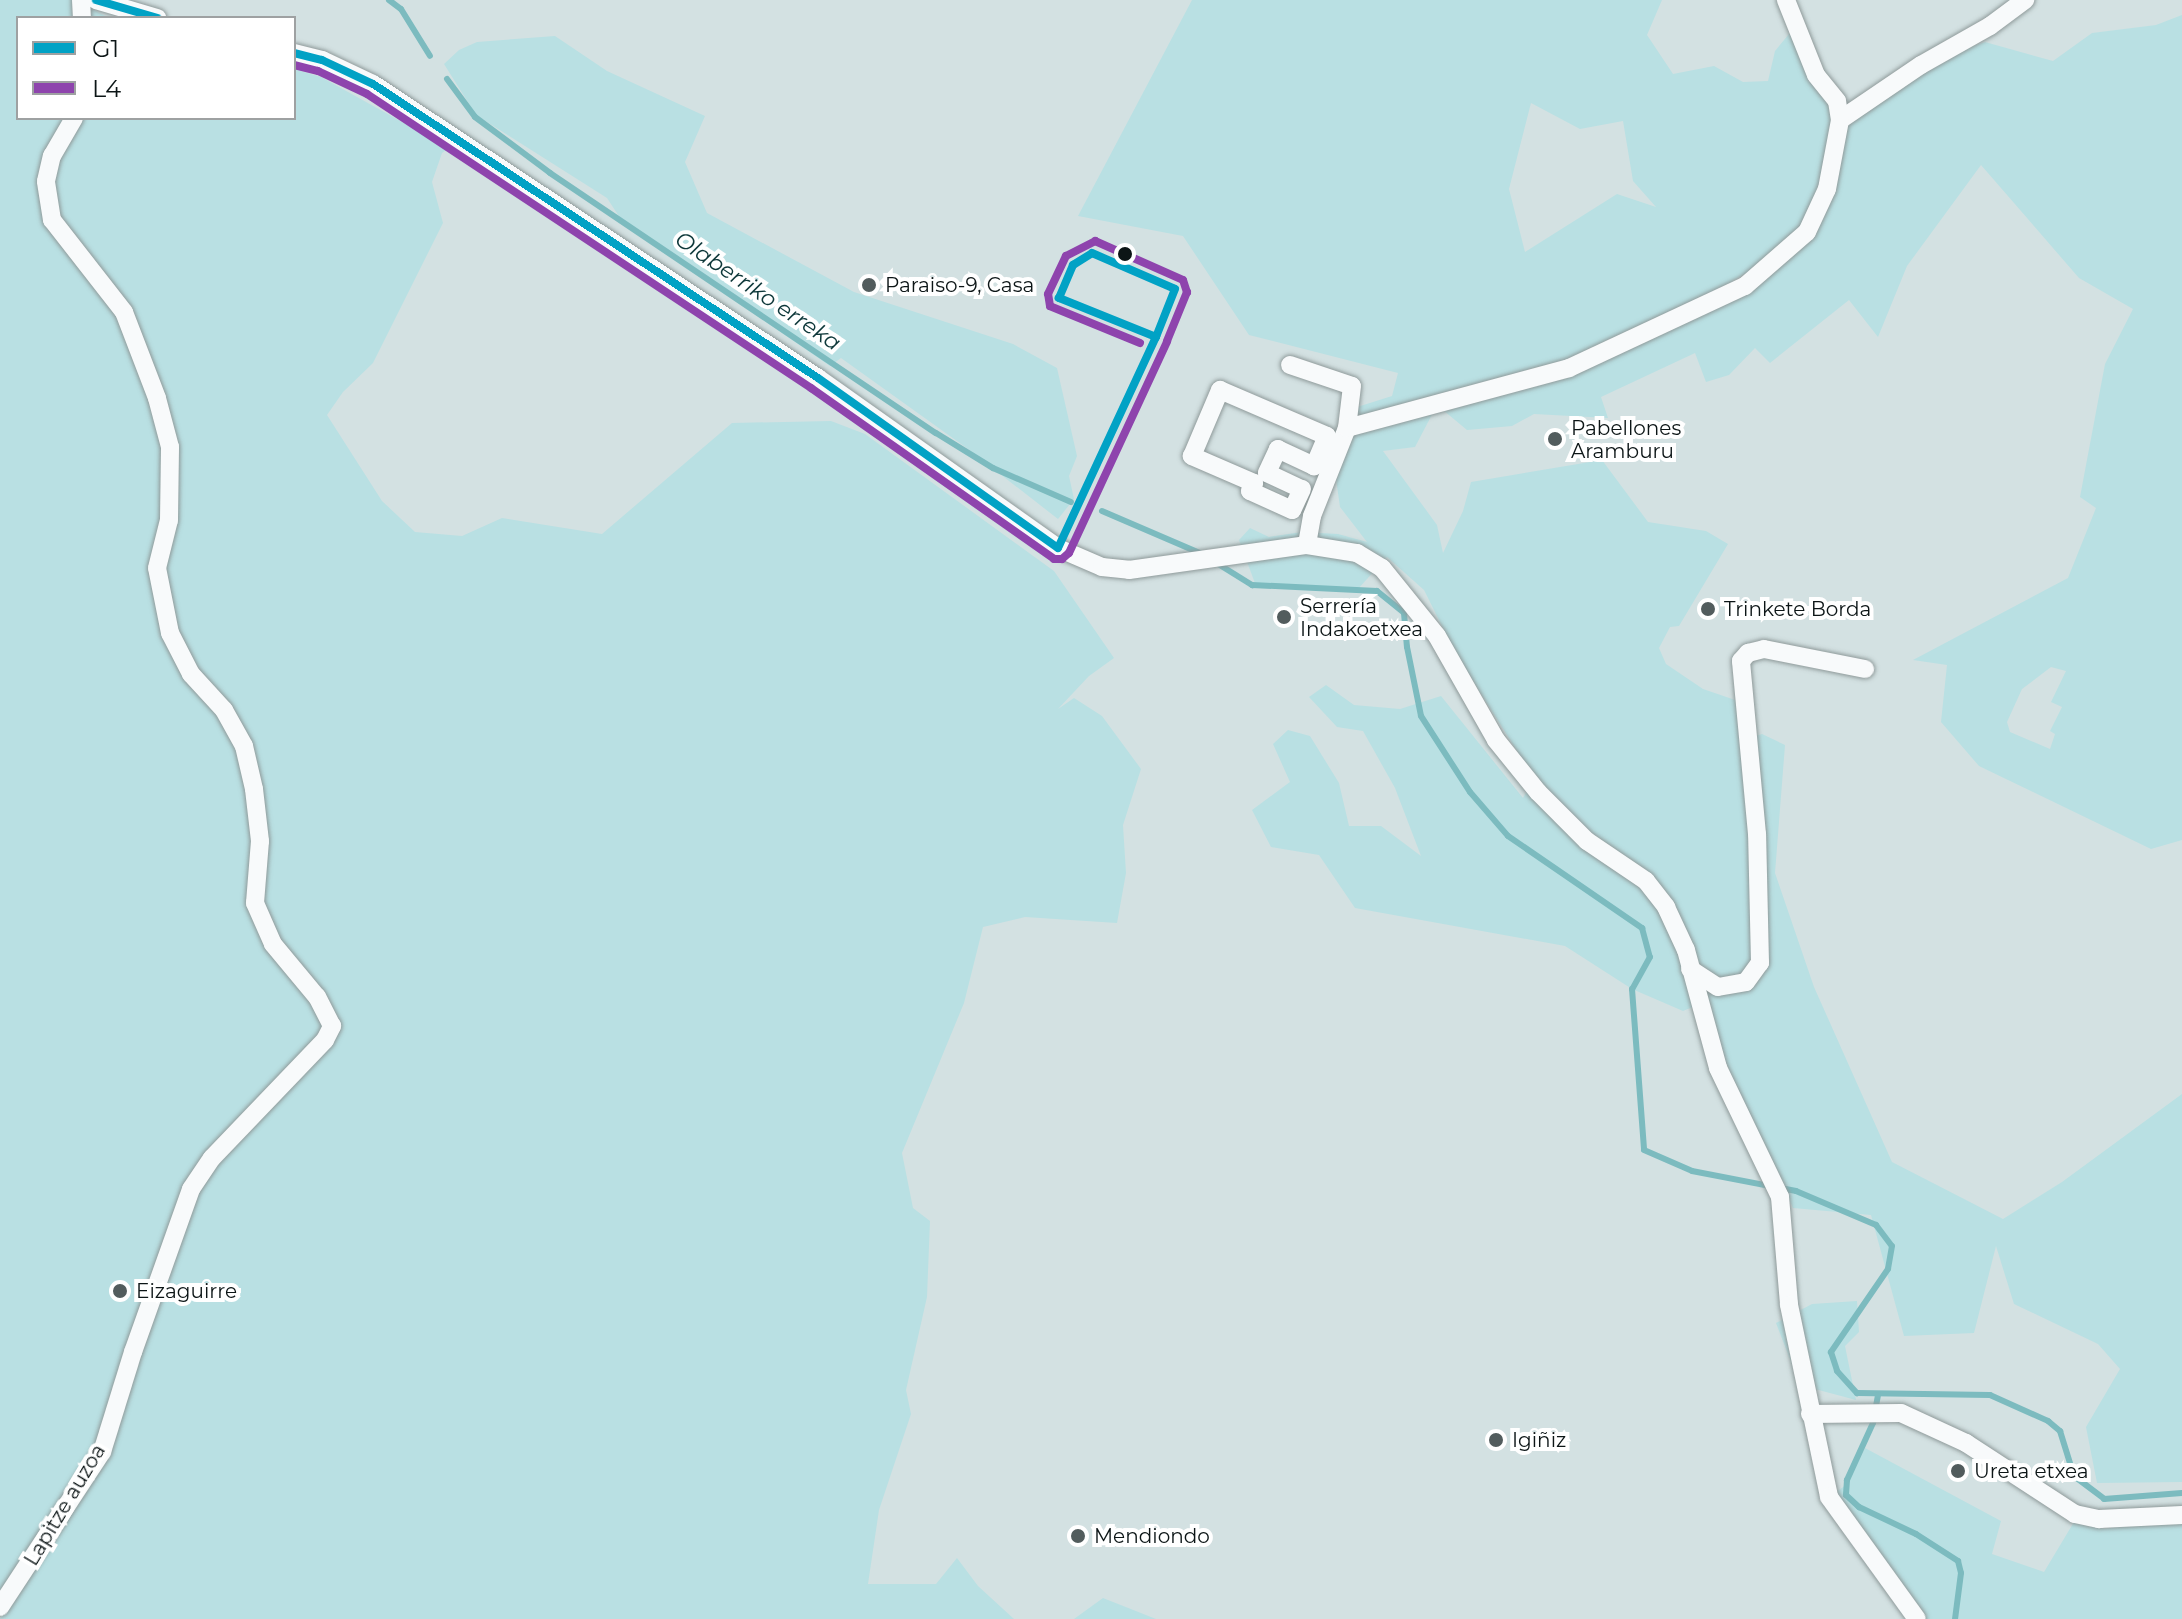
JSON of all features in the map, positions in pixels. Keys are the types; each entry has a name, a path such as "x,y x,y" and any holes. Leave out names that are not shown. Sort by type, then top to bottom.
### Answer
{"street":[{"path":"96,0 150,16"},
{"path":"1347,428 1569,368 1745,286 1807,232 1827,189 1840,120 1837,101 1816,75 1786,0"},
{"path":"1840,120 1921,65 1990,26 2025,0"},
{"path":"296,54 322,60 383,90 818,378 1058,548 1102,567 1129,570 1307,545 1357,553 1377,563 1410,598 1437,636 1496,740 1538,792 1587,841 1646,881 1666,907 1690,969 1718,1068 1771,1172 1780,1197 1789,1305 1829,1497 1917,1619"},
{"name":"Lapitze auzoa","path":"0,1607 102,1452 133,1352 191,1189 212,1158 290,1081 325,1040 332,1026 317,997 273,944 255,903 260,841 254,789 244,746 224,710 191,674 170,633 157,568 169,520 170,447 157,398 124,312 52,220 46,181 52,156 73,120"},
{"path":"1290,365 1352,386 1347,428 1312,516 1307,545"},
{"path":"1220,390 1327,436 1314,466 1278,449 1267,473 1302,489 1292,510 1250,491 1254,483 1192,456 1220,390"},
{"path":"1690,969 1718,987 1746,982 1760,963 1757,834 1741,661 1748,653 1764,649 1865,669"},
{"path":"1810,1414 1901,1413 1966,1443 2075,1514 2099,1519 2182,1515"}],"shaded area":[{"path":"0,0 75,0 105,16 16,16 16,120 296,120 296,70 321,77 449,148 442,153 432,182 443,223 373,363 343,392 327,415 382,501 415,532 462,536 502,518 602,534 732,423 831,421 865,434 1054,571 1114,658 1089,676 1058,709 1074,698 1102,716 1141,769 1123,825 1126,873 1117,923 1025,917 983,927 964,1003 902,1153 913,1208 930,1221 927,1297 906,1390 911,1414 879,1510 868,1584 936,1584 957,1558 978,1586 1014,1619 0,1619 84,1491 0,1594"},
{"path":"1192,0 1662,0 1647,35 1673,74 1714,66 1743,82 1768,81 1775,51 1794,28 1842,124 1961,50 1985,42 2053,61 2092,33 2156,25 2182,15 2182,840 2151,849 1979,766 1941,722 1947,665 1913,660 2068,578 2096,508 2080,497 2105,364 2133,309 2079,278 1981,165 1907,266 1878,337 1849,300 1770,363 1755,348 1729,375 1706,382 1695,353 1601,397 1608,418 1534,414 1512,426 1467,430 1437,405 1415,447 1383,451 1437,525 1443,553 1463,511 1471,482 1602,460 1648,522 1706,531 1728,544 1679,626 1670,627 1659,648 1666,664 1703,689 1741,702 1740,740 1762,734 1785,745 1775,873 1814,987 1892,1162 2003,1219 2062,1182 2182,1094 2182,1482 2097,1483 2086,1427 2120,1369 2098,1344 2014,1304 1996,1246 1974,1333 1904,1336 1871,1215 1793,1208 1719,1048 1707,1001 1683,1011 1632,989 1565,946 1355,908 1319,855 1271,847 1252,810 1290,782 1273,744 1288,730 1310,736 1339,783 1349,826 1381,826 1421,856 1395,788 1363,731 1337,727 1309,697 1326,685 1354,705 1400,709 1441,696 1523,798 1534,778 1456,654 1424,590 1387,557 1357,590 1256,586 1239,540 1250,528 1269,537 1302,532 1338,534 1367,542 1340,507 1335,472 1354,408 1392,396 1398,373 1249,335 1183,236 1078,216","holes":["1531,103 1580,129 1623,121 1633,181 1656,207 1617,194 1525,252 1509,189","1804,226 1769,271 1730,282 1765,263","2051,667 2066,671 2051,702 2062,707 2050,731 2055,734 2050,749 2010,732 2007,722 2022,689"]},
{"path":"555,36 607,71 705,116 685,162 707,213 854,292 1013,344 1057,368 1077,456 1069,476 1074,499 1058,519 968,449 841,358 830,366 624,224 607,198 476,115 444,64 459,50 477,42"},
{"path":"1857,1301 1859,1332 1845,1346 1856,1400 1800,1385 1776,1323 1812,1304"},
{"path":"1865,1448 2001,1521 1992,1554 2044,1572 2074,1522 2104,1529 2182,1517 2182,1619 1914,1619 1829,1497 1846,1485"},
{"path":"1103,1598 1156,1619 1074,1619"}],"waterway":[{"name":"Olaberriko erreka","path":"389,0 401,9 430,56"},
{"name":"Olaberriko erreka","path":"447,79 475,117 550,173 936,433 993,468 1071,502"},
{"name":"Olaberriko erreka","path":"1102,511 1202,554"},
{"name":"Olaberriko erreka","path":"1215,562 1252,585 1377,591 1404,613 1407,647 1421,716 1470,792 1508,836 1642,928 1650,957 1632,989 1644,1150 1692,1171 1796,1191 1876,1225 1892,1246 1888,1269 1831,1352 1837,1371 1857,1393 1990,1395 2048,1421 2060,1431 2074,1476 2104,1499 2182,1493"},
{"path":"1878,1395 1873,1423 1847,1480 1846,1495 1859,1507 1916,1534 1958,1561 1961,1573 1955,1619"}],"transit line":[{"name":"G1","path":"96,0 150,16"},
{"name":"G1","path":"296,54 322,60 373,84 818,378 1058,548 1156,337"},
{"name":"L4","path":"296,66 318,71 367,94 811,388 1054,559 1062,559 1069,553 1167,342"},
{"name":"L4","path":"1140,343 1050,306 1048,294 1066,256 1095,241 1183,280 1187,292 1167,341"},
{"name":"G1","path":"1092,253 1175,289 1156,337 1059,298 1073,265 1092,253"}],"place":[{"name":"Paraiso-9, Casa","path":"869,285"},
{"name":"Pabellones Aramburu","path":"1555,439"},
{"name":"Trinkete Borda","path":"1708,609"},
{"name":"Serrería Indakoetxea","path":"1284,617"},
{"name":"Eizaguirre","path":"120,1291"},
{"name":"Igiñiz","path":"1496,1440"},
{"name":"Ureta etxea","path":"1958,1471"},
{"name":"Mendiondo","path":"1078,1536"}]}
